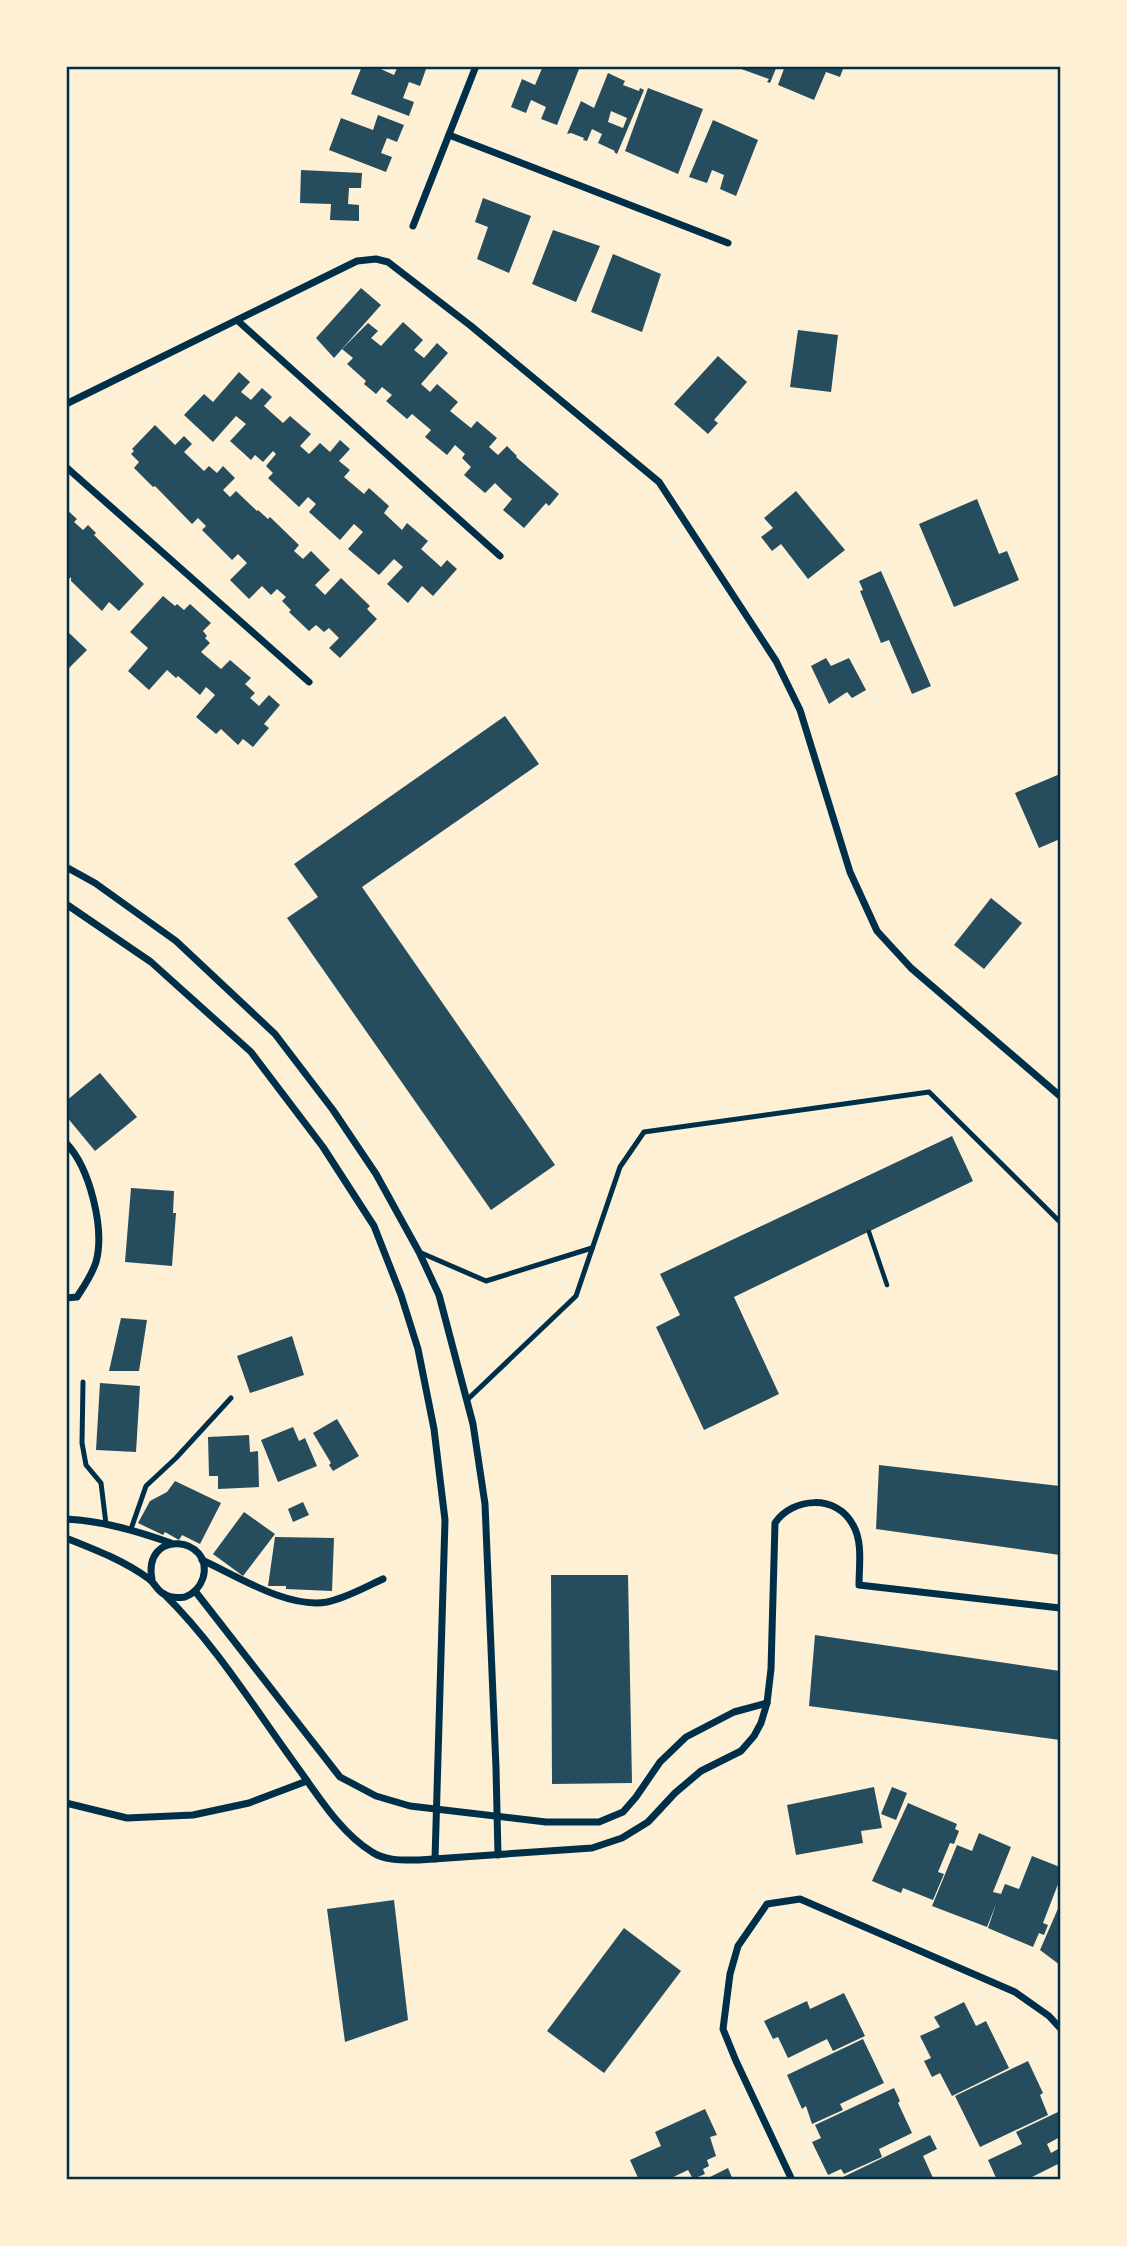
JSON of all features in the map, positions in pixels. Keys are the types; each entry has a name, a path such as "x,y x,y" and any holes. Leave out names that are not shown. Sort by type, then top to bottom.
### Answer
{"street":[{"path":"413,226 476,66"},
{"path":"449,135 728,243"},
{"path":"66,404 357,261 376,259 388,262 471,326 659,482 776,661 800,710 850,872 877,931 911,968 1060,1096"},
{"path":"237,321 500,556"},
{"path":"66,467 309,682"},
{"path":"66,867 95,883 176,941 275,1034 333,1110 376,1174 419,1252 439,1295 474,1424 485,1504 498,1855"},
{"path":"66,904 151,962 251,1052 323,1147 374,1226 401,1295 418,1349 434,1429 445,1520 435,1859"},
{"path":"66,1143 75,1152 87,1175 93,1195 97,1233 96,1261 90,1276 78,1297 66,1298"},
{"path":"164,1594 183,1598 195,1591 203,1579 202,1560 191,1546 181,1543 163,1547 151,1561 150,1571 156,1588 191,1621 307,1781 351,1836 374,1854 393,1859 435,1859 592,1848 622,1838 648,1822 675,1793 701,1771 741,1751 754,1736 767,1703 771,1669 775,1523 781,1513 791,1507 808,1502 828,1505 842,1512 854,1525 859,1545 859,1585 1060,1608"},
{"path":"66,1519 131,1529 172,1544"},
{"path":"66,1538 103,1553 152,1580"},
{"path":"202,1560 285,1598 306,1603 327,1602 383,1579"},
{"path":"195,1591 340,1777 376,1796 410,1806 546,1822 599,1822 623,1812 660,1762 685,1737 734,1712 767,1703"},
{"path":"66,1803 127,1818 193,1815 249,1803 307,1781"},
{"path":"792,2179 723,2029 730,1974 738,1946 767,1903 800,1899 1015,1992 1049,2016 1060,2028"}],"lane":[{"path":"467,1400 576,1296 620,1167 645,1132 929,1092 1060,1222"},
{"path":"419,1252 486,1280 592,1248"},
{"path":"83,1382 82,1443 86,1465 101,1483 106,1524"},
{"path":"131,1529 146,1486 176,1458 231,1398"}],"path":[{"path":"869,1233 887,1285"}],"building":[{"path":"362,66 374,66 394,75 398,66 420,66 426,69 420,86 409,82 403,98 414,102 409,116 351,94"},
{"path":"543,66 574,66 579,69 557,125 541,119 546,107 531,100 526,113 511,107 522,79 535,85"},
{"path":"733,66 777,66 770,83 767,82 769,79"},
{"path":"785,66 844,66 840,77 826,72 814,100 778,85"},
{"path":"608,73 625,81 623,85 639,91 640,88 644,90 617,154 598,143 602,134 592,129 587,141 571,133 567,134 581,101 594,108","holes":["611,111 627,118 623,128 608,122"]},
{"path":"648,88 703,109 678,174 625,151"},
{"path":"378,115 404,125 397,142 387,138 381,153 392,157 386,172 329,150 341,118 373,130"},
{"path":"713,120 758,140 736,196 720,189 724,175 712,170 707,183 689,177"},
{"path":"301,170 362,173 361,188 349,188 348,204 359,205 359,221 330,220 331,204 300,203"},
{"path":"483,198 531,216 509,273 477,259 488,227 475,222"},
{"path":"553,230 600,246 576,302 532,284"},
{"path":"613,254 661,274 642,332 591,312"},
{"path":"361,288 381,305 334,358 316,338"},
{"path":"403,322 423,340 414,350 424,358 437,343 448,353 421,384 430,392 437,384 458,402 450,411 471,428 477,421 497,438 489,447 498,455 507,446 559,494 549,506 546,503 524,528 503,510 512,499 495,483 485,493 464,475 471,467 462,458 465,454 455,445 447,455 425,437 431,430 412,414 407,419 386,401 392,395 382,387 376,394 347,364 353,358 342,349 368,323 378,331 371,338 381,346"},
{"path":"798,330 838,335 831,392 790,387"},
{"path":"718,356 747,382 714,420 718,423 708,434 674,404"},
{"path":"239,372 250,382 241,392 251,400 262,388 272,397 264,406 283,423 290,416 311,434 300,446 309,454 320,443 330,452 340,440 350,449 339,461 350,470 344,477 364,494 369,488 389,506 384,513 402,530 407,523 428,541 421,549 441,567 447,560 457,569 433,596 422,586 408,603 387,584 403,567 394,559 379,575 348,549 363,532 354,524 340,540 309,512 316,504 308,497 299,507 268,478 273,473 266,466 276,454 273,451 263,462 255,455 251,460 230,441 246,424 236,416 213,442 184,415 204,394 213,402"},
{"path":"155,425 175,445 184,436 192,444 184,452 204,471 209,466 217,473 223,466 235,478 223,490 230,497 236,491 257,511 268,519 270,517 299,545 294,551 303,559 311,551 330,570 315,585 325,595 341,578 370,606 367,609 377,619 340,658 329,648 339,638 329,628 324,632 316,625 309,631 289,612 291,610 282,601 286,597 277,589 271,595 262,586 249,599 230,580 247,563 238,554 232,560 202,530 206,526 198,518 192,524 134,468 139,462 131,454 134,451 132,449"},
{"path":"796,491 845,550 808,579 781,544 772,551 761,537 773,528 764,518"},
{"path":"977,499 999,554 1007,551 1019,580 954,607 919,524"},
{"path":"66,509 77,519 74,522 83,530 88,525 96,533 94,535 144,584 119,611 109,602 102,611 71,581 71,577 66,582"},
{"path":"881,571 931,686 912,694 889,640 881,643 860,591 863,590 859,581"},
{"path":"163,596 184,610 190,604 211,623 203,631 210,643 201,652 221,669 230,660 251,678 245,684 255,693 250,698 259,706 269,695 280,705 264,724 269,728 253,747 243,739 238,745 221,729 216,734 196,717 215,695 206,687 200,695 167,670 149,690 128,671 148,648 130,632"},
{"path":"66,630 87,650 66,671"},
{"path":"826,658 831,666 849,658 866,690 852,698 847,692 829,704 811,666"},
{"path":"505,716 539,764 362,887 555,1165 491,1210 287,918 318,897 294,864"},
{"path":"1060,774 1060,839 1039,848 1015,793"},
{"path":"991,898 1022,923 984,969 954,945"},
{"path":"100,1073 137,1117 95,1151 66,1116 66,1101"},
{"path":"952,1136 973,1181 734,1297 779,1394 704,1430 656,1327 680,1315 660,1274"},
{"path":"131,1188 174,1191 173,1213 176,1213 172,1266 125,1262"},
{"path":"121,1318 147,1320 139,1371 109,1371"},
{"path":"292,1336 304,1375 250,1393 237,1356"},
{"path":"100,1383 140,1386 136,1452 96,1450"},
{"path":"337,1419 359,1456 333,1471 313,1433"},
{"path":"293,1427 299,1441 305,1438 317,1466 278,1482 261,1440"},
{"path":"249,1435 250,1452 258,1451 259,1487 218,1489 218,1476 209,1476 208,1437"},
{"path":"879,1465 1060,1486 1060,1555 876,1529"},
{"path":"175,1481 221,1503 200,1544 182,1535 179,1540 165,1532 163,1535 138,1523 150,1501 167,1492"},
{"path":"303,1502 309,1515 293,1522 288,1509"},
{"path":"244,1512 275,1534 243,1576 213,1554"},
{"path":"275,1537 334,1538 332,1591 268,1586"},
{"path":"551,1575 628,1575 632,1783 552,1784"},
{"path":"815,1635 1060,1671 1060,1740 809,1706"},
{"path":"874,1787 882,1828 861,1831 863,1843 796,1855 787,1805"},
{"path":"892,1787 907,1793 896,1820 881,1814"},
{"path":"908,1803 957,1824 955,1829 959,1831 954,1844 950,1843 938,1872 944,1874 933,1900 903,1888 901,1893 872,1881"},
{"path":"979,1833 1011,1847 993,1892 1001,1894 1005,1884 1019,1889 1032,1856 1060,1867 1060,1879 1043,1923 1048,1925 1044,1935 1039,1933 1033,1947 988,1928 996,1904 987,1927 932,1906 957,1845 972,1851"},
{"path":"394,1900 408,2020 345,2042 327,1909"},
{"path":"1060,1904 1060,1965 1040,1950"},
{"path":"624,1928 681,1971 604,2073 547,2031"},
{"path":"844,1993 865,2036 833,2051 827,2039 788,2058 778,2037 773,2039 764,2021 807,2001 810,2009"},
{"path":"964,2002 976,2026 986,2021 1009,2068 952,2096 940,2073 932,2077 924,2061 931,2058 920,2036 940,2027 934,2017"},
{"path":"863,2039 884,2083 840,2104 843,2110 812,2124 806,2106 802,2109 787,2075"},
{"path":"1028,2061 1043,2093 1040,2095 1048,2115 980,2147 955,2096"},
{"path":"894,2088 912,2133 879,2149 882,2157 844,2174 841,2169 828,2175 812,2142 821,2138 815,2125"},
{"path":"705,2109 717,2135 710,2137 716,2156 707,2160 709,2166 703,2169 705,2174 693,2179 688,2170 667,2180 639,2180 630,2160 661,2146 655,2132"},
{"path":"1058,2112 1060,2137 1047,2144 1051,2153 1060,2148 1060,2163 1026,2180 997,2180 988,2160 1022,2144 1016,2132"},
{"path":"930,2135 937,2149 923,2156 934,2180 837,2180"},
{"path":"728,2168 733,2180 704,2180"}]}
